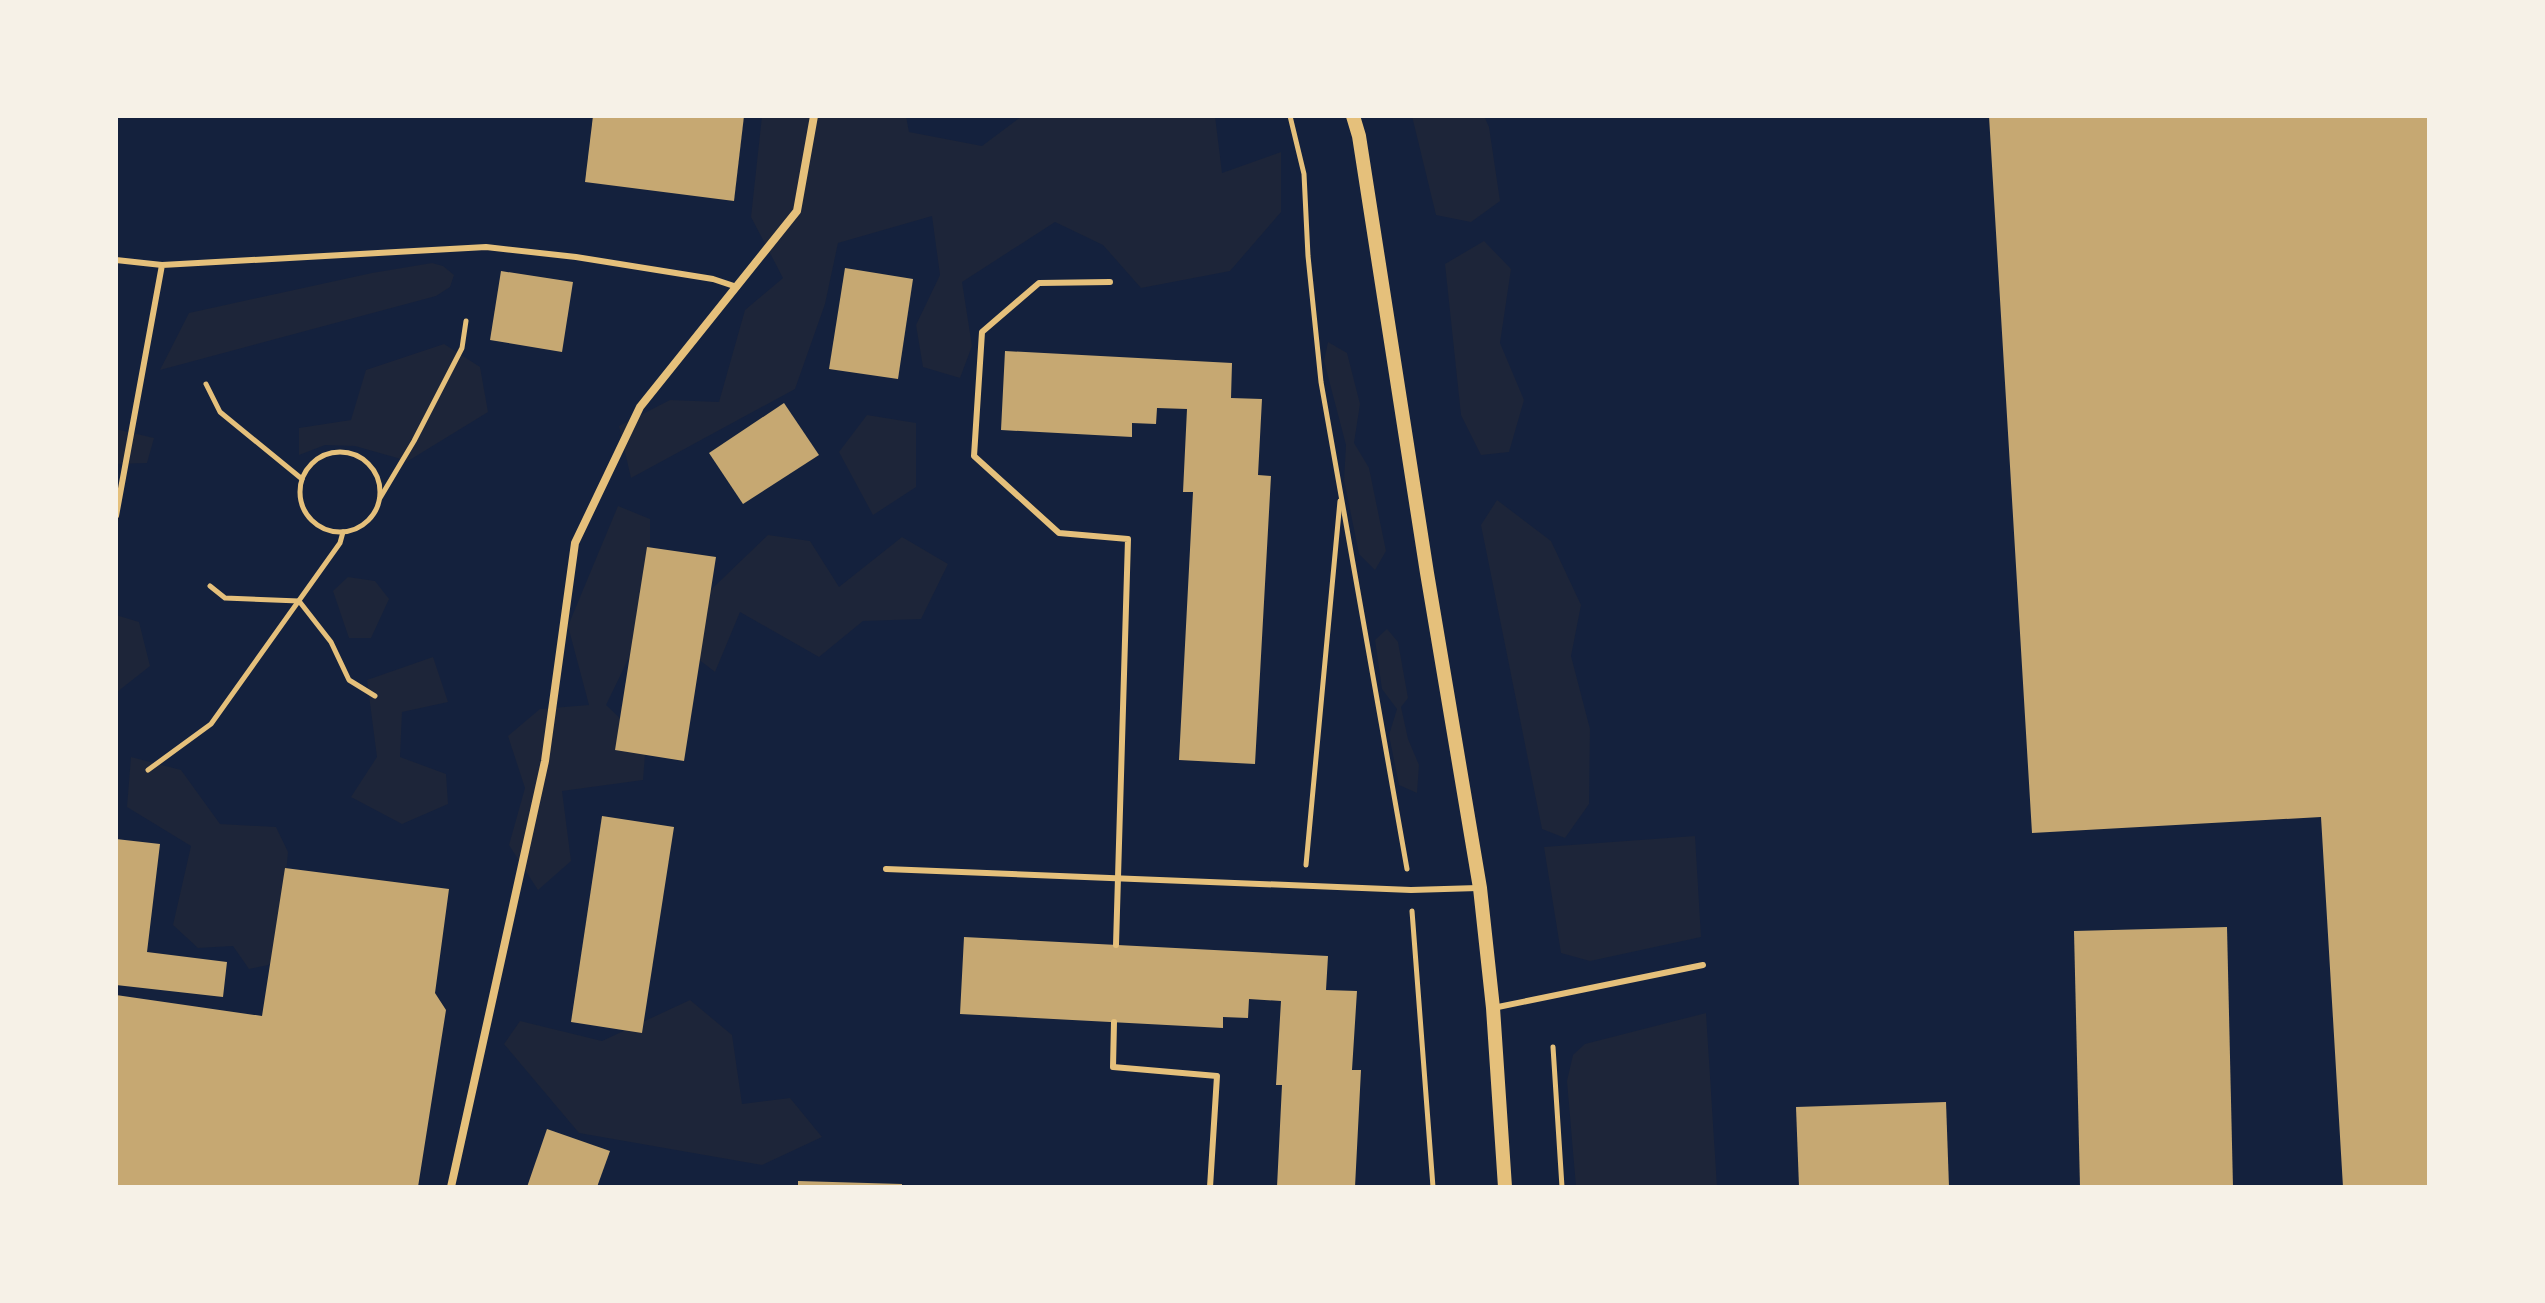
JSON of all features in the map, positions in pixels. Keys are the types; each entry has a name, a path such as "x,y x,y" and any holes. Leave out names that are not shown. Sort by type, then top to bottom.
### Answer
{"street":[{"path":"451,1187 545,761 575,543 640,407 797,211 814,116"},
{"path":"1353,116 1480,888 1493,1008 1505,1187"}],"lane":[{"path":"116,260 162,265 486,247 607,262 713,279 737,287"},
{"path":"116,516 162,265"},
{"path":"1110,282 1039,283 982,332 974,456 1059,533 1128,539 1116,945"},
{"path":"886,869 1411,890 1480,888"},
{"path":"1493,1008 1703,965"},
{"path":"1114,1022 1113,1067 1217,1076 1210,1187"}],"path":[{"path":"1290,116 1304,174 1319,367 1411,890 1433,1187"},
{"path":"379,499 375,473 356,455 343,452 318,459 308,467 302,479 301,505 317,526 343,532 367,522 414,441 462,348 466,321"},
{"path":"206,384 220,412 302,479"},
{"path":"1304,886 1340,493"},
{"path":"148,770 211,724 340,543 343,532"},
{"path":"210,586 225,598 299,601 331,642 349,680 375,696"},
{"path":"1553,1047 1562,1187"}],"shaded area":[{"path":"762,116 906,116 909,132 982,146 1022,116 1215,116 1222,173 1281,152 1281,212 1230,271 1141,288 1103,245 1055,222 962,282 972,346 960,378 923,367 916,325 940,275 932,216 838,243 825,304 795,389 631,478 619,426 670,400 719,402 745,310 783,278 751,217"},
{"path":"1412,116 1484,116 1489,127 1500,201 1471,222 1436,215"},
{"path":"1484,241 1511,269 1500,343 1524,400 1509,452 1481,455 1461,415 1445,264"},
{"path":"432,263 443,266 454,275 450,287 436,296 160,370 189,313"},
{"path":"1328,342 1347,353 1360,404 1354,443 1369,468 1386,551 1375,570 1359,554 1344,480 1346,445 1324,361"},
{"path":"444,344 480,367 488,412 408,461 355,446 325,445 299,455 299,428 351,420 366,370"},
{"path":"867,415 916,423 916,487 873,515 839,452"},
{"path":"116,429 154,438 147,463 116,464"},
{"path":"1497,500 1551,541 1581,605 1571,656 1590,729 1589,804 1565,838 1542,829 1481,525"},
{"path":"618,506 650,519 650,614 606,705 646,743 643,780 562,791 571,861 538,890 509,845 525,788 508,736 540,709 589,705 568,626"},
{"path":"768,535 810,541 839,587 902,537 948,564 921,619 863,621 819,657 740,612 715,672 689,652 694,606"},
{"path":"348,577 375,581 389,599 371,638 349,638 333,591"},
{"path":"116,615 139,622 150,666 117,692"},
{"path":"1387,629 1398,642 1408,698 1401,707 1408,739 1419,765 1417,793 1399,785 1389,735 1397,709 1382,689 1375,640"},
{"path":"433,657 448,702 402,712 400,757 446,774 448,804 402,824 351,797 377,757 367,680"},
{"path":"131,757 181,770 220,824 276,827 288,852 278,963 249,969 233,946 198,948 173,925 191,846 127,807"},
{"path":"1695,836 1701,937 1590,961 1561,953 1544,847"},
{"path":"690,1000 732,1035 742,1104 790,1098 822,1137 762,1165 579,1133 504,1044 520,1021 602,1041"},
{"path":"1706,1013 1717,1187 1576,1187 1567,1081 1573,1055 1585,1044"}],"building":[{"path":"593,116 744,116 734,201 585,182"},
{"path":"1989,116 2429,116 2429,1187 2343,1187 2321,817 2032,833"},
{"path":"845,268 913,279 898,379 829,369"},
{"path":"501,271 573,282 562,352 490,340"},
{"path":"1005,351 1232,363 1231,398 1262,399 1258,475 1271,476 1255,764 1179,760 1193,492 1183,492 1187,409 1157,408 1156,424 1132,423 1132,437 1001,430"},
{"path":"784,403 819,455 743,504 709,453"},
{"path":"647,547 716,557 684,761 615,750"},
{"path":"602,816 674,827 642,1033 571,1022"},
{"path":"116,839 160,844 147,952 227,962 223,997 116,985"},
{"path":"285,868 449,889 435,993 446,1010 418,1187 116,1187 116,995 262,1016"},
{"path":"2227,927 2233,1187 2080,1187 2074,931"},
{"path":"964,937 1328,956 1326,990 1357,991 1352,1070 1361,1070 1355,1187 1277,1187 1282,1085 1276,1085 1281,1001 1249,999 1248,1018 1223,1017 1223,1028 960,1014"},
{"path":"1946,1102 1949,1187 1799,1187 1796,1107"},
{"path":"547,1129 610,1151 597,1187 527,1187"},
{"path":"798,1181 902,1184 902,1187 798,1187"}]}
